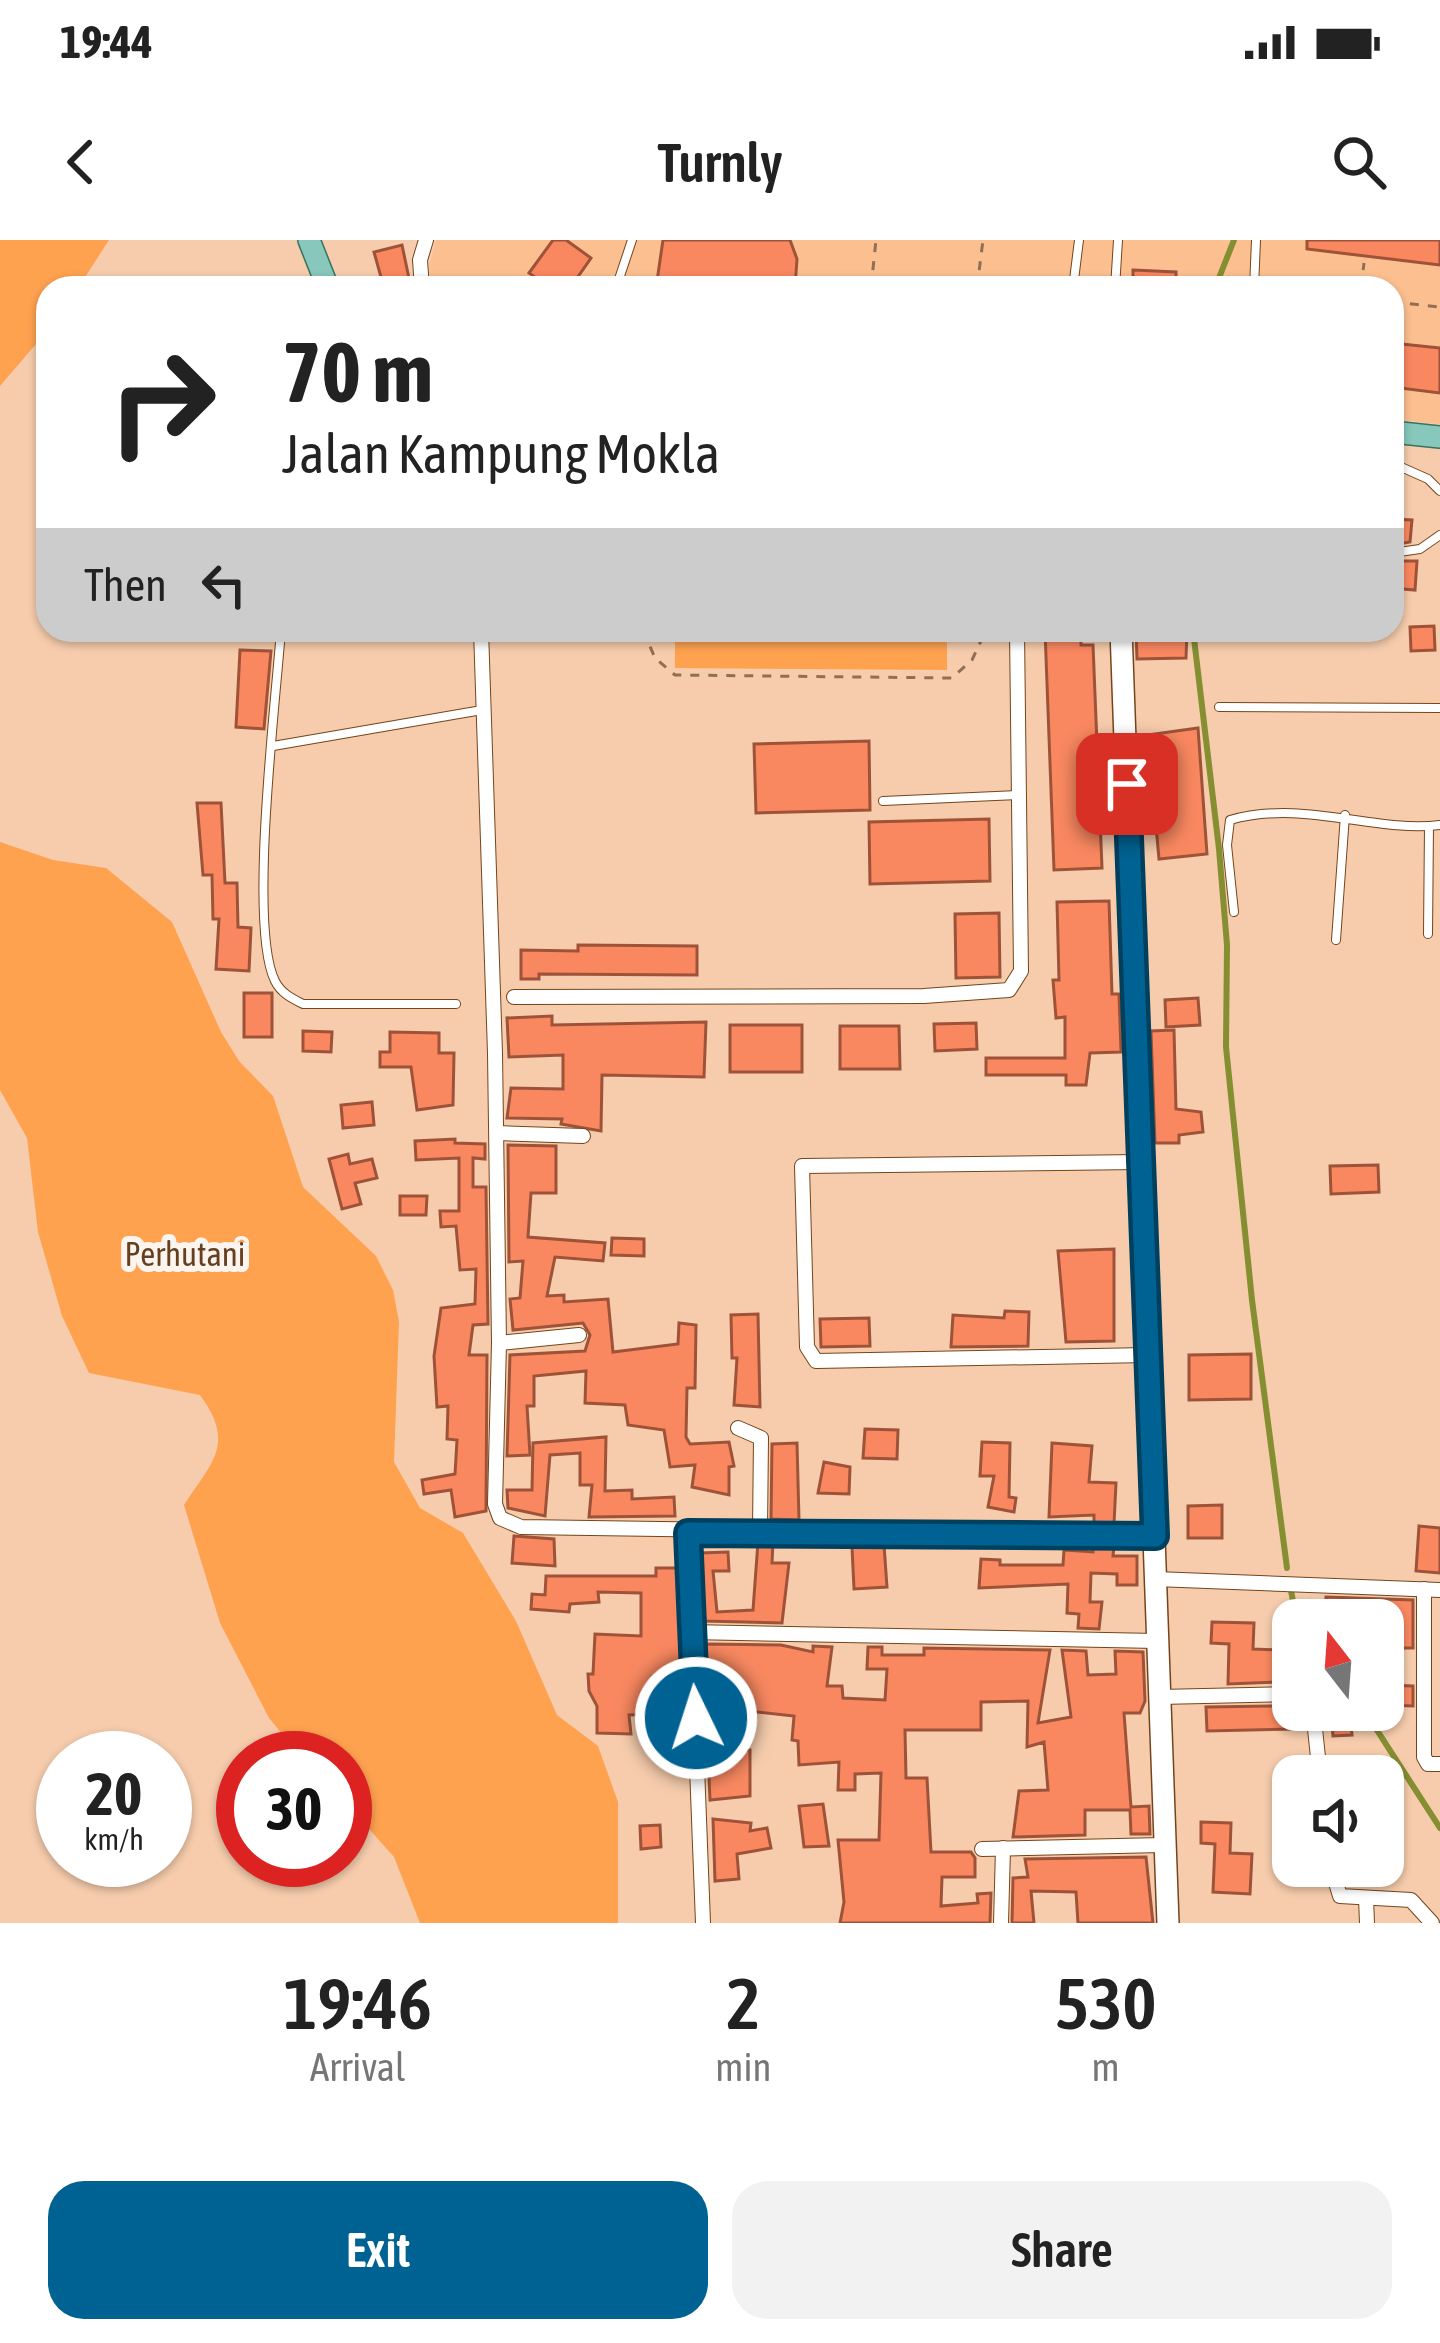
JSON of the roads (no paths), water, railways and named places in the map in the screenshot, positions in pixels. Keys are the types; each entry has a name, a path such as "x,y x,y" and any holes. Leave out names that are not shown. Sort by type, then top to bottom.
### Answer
{"main road":[{"path":"309,240 323,276"},
{"path":"1404,433 1440,436"},
{"path":"1121,642 1168,1923"}],"street":[{"path":"421,276 426,240"},
{"path":"481,642 496,1133 495,1504 507,1526 688,1533 1155,1536"},
{"path":"514,997 924,997 1009,991 1021,970 1017,642"},
{"path":"496,1133 583,1136"},
{"path":"1141,1162 802,1166 806,1324 807,1347 816,1361 1148,1355"},
{"path":"499,1343 579,1335"},
{"path":"738,1428 761,1438 760,1531"},
{"path":"688,1533 689,1633 704,1834 703,1923"},
{"path":"1155,1579 1432,1589 1424,1757 1428,1764 1440,1764"},
{"path":"689,1633 1157,1641"},
{"path":"1160,1697 1272,1694"},
{"path":"982,1849 1163,1845"},
{"path":"1001,1923 1003,1848"},
{"path":"1335,1887 1336,1894 1411,1900 1432,1923"},
{"path":"1366,1898 1367,1923"}],"lane":[{"path":"620,276 632,240"},
{"path":"1074,276 1079,240"},
{"path":"1116,276 1118,240"},
{"path":"1254,276 1256,240"},
{"path":"1404,469 1440,491"},
{"path":"1404,552 1420,549 1440,535"},
{"path":"279,642 266,938 278,986 303,1004 327,1007 456,1004"},
{"path":"1219,707 1440,707"},
{"path":"273,746 482,710"},
{"path":"884,801 1022,795"},
{"path":"1234,912 1227,845 1230,820 1253,814 1345,815 1435,826 1428,934"},
{"path":"1336,940 1345,815"}],"waterway":[{"path":"1220,276 1234,240"},
{"path":"1194,642 1227,945 1226,1047 1287,1568"},
{"path":"1291,1591 1293,1599"},
{"path":"1378,1731 1440,1828"}],"park label":[{"name":"Perhutani","path":"185,1254"}]}
